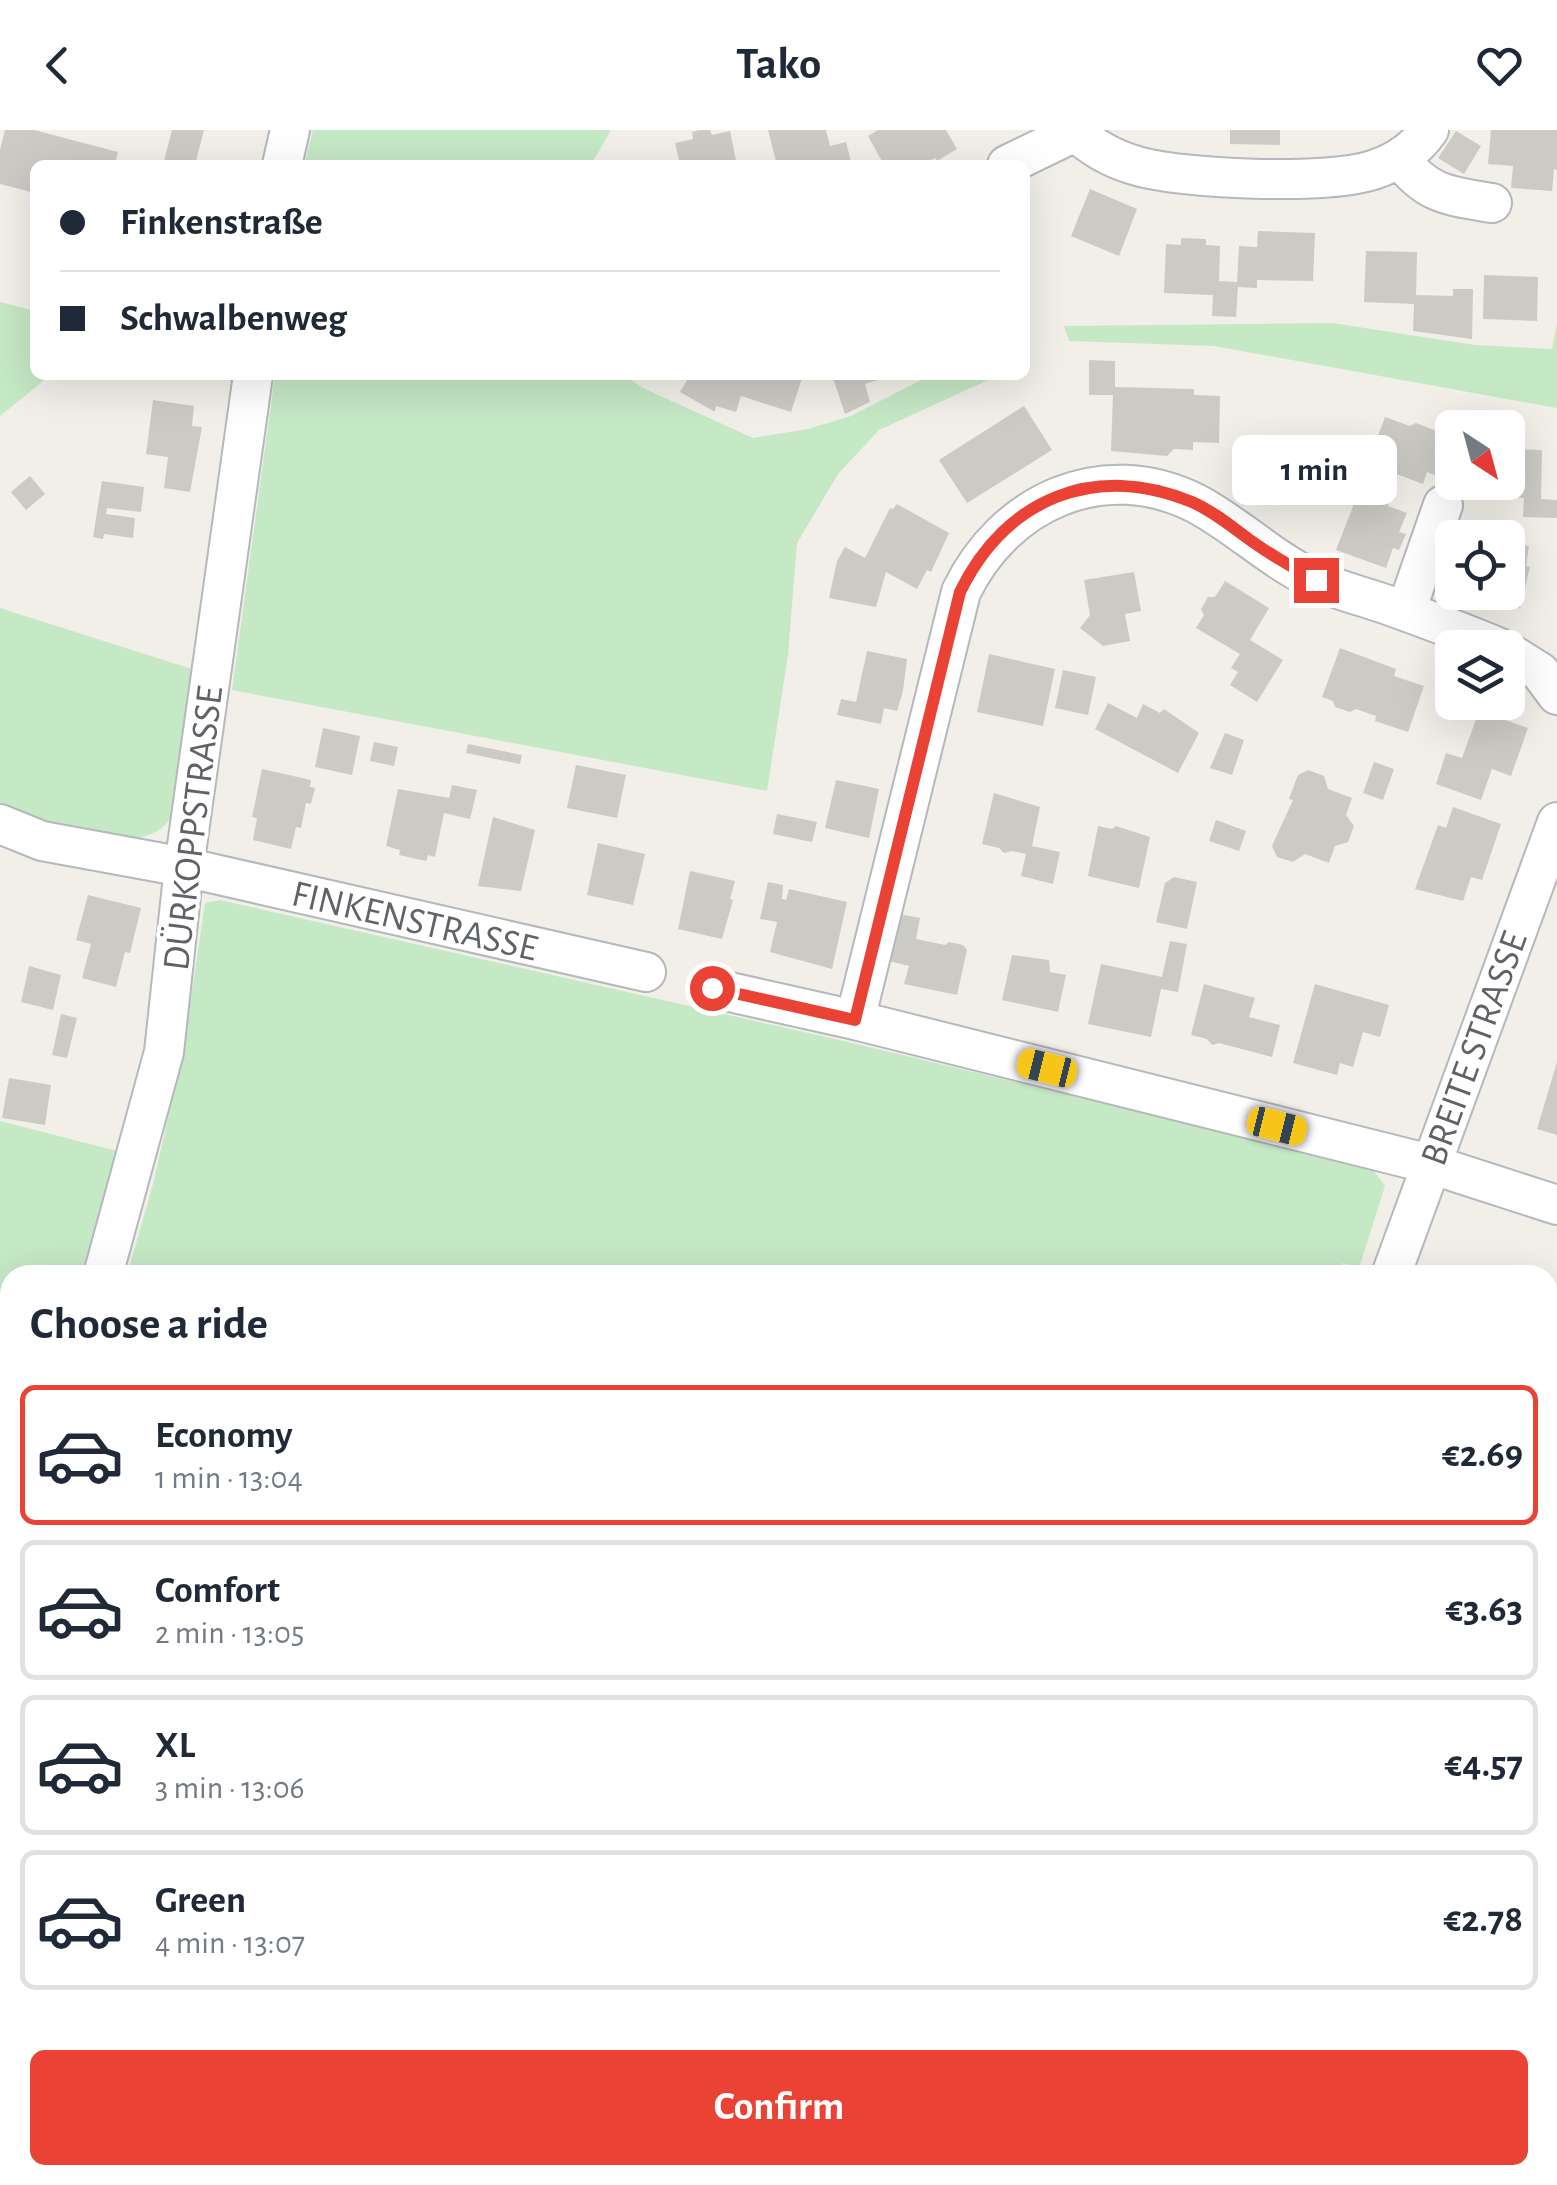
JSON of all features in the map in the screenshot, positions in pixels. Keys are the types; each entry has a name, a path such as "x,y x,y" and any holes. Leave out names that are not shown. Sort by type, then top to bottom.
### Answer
{"street":[{"path":"283,160 290,130"},
{"path":"1017,160 1075,131 1092,145 1132,165 1179,174 1324,179 1371,171 1400,158 1429,130"},
{"path":"1400,158 1425,186 1446,196 1492,203"},
{"name":"DÜRKOPPSTRASSE","path":"106,1265 164,1052 184,868 252,380"},
{"path":"855,1020 960,592 975,562 1025,513 1082,488 1118,484 1154,490 1195,503 1282,562 1316,580 1454,630"},
{"path":"1406,611 1443,504"},
{"path":"1525,663 1540,672 1557,695"},
{"name":"BREITE STRASSE","path":"1395,1265 1557,822"},
{"name":"FINKENSTRASSE","path":"0,824 42,841 184,868 646,972"},
{"path":"712,988 1430,1164 1557,1205"}],"green space":[{"path":"313,130 611,130 594,160 305,160"},
{"path":"0,302 30,310 30,380 45,380 0,416"},
{"path":"1332,323 1475,345 1552,349 1557,324 1557,408 1214,346 1069,341 1064,326"},
{"path":"274,380 631,380 753,438 808,429 851,416 921,380 988,380 879,430 838,474 797,543 788,655 767,791 232,690"},
{"path":"0,608 198,671 181,794 168,822 133,839 110,839 62,829 0,807"},
{"path":"220,900 848,1042 1371,1167 1385,1186 1360,1265 130,1265 183,1052 205,903"},
{"path":"0,1121 121,1152 89,1265 0,1265"}],"building":[{"path":"5,130 34,130 118,152 116,160 30,160 30,192 0,184 0,150"},
{"path":"172,130 204,130 196,160 164,160"},
{"path":"710,130 712,135 730,131 736,160 679,160 675,143 693,139 692,132"},
{"path":"768,130 826,130 830,146 846,142 851,160 776,160"},
{"path":"878,130 946,130 957,149 939,160 881,160 868,136"},
{"path":"1230,130 1280,130 1280,145 1230,144"},
{"path":"1491,130 1557,130 1557,170 1554,169 1552,191 1511,188 1513,166 1488,164"},
{"path":"1456,131 1481,146 1464,174 1438,158"},
{"path":"1090,189 1137,209 1119,256 1071,236"},
{"path":"1258,231 1315,233 1313,281 1257,280 1257,288 1238,287 1236,317 1212,316 1213,295 1164,293 1166,244 1181,245 1181,238 1206,239 1206,245 1220,246 1219,281 1237,282 1239,246 1257,247"},
{"path":"1366,251 1417,252 1416,295 1453,296 1453,289 1473,289 1472,339 1413,331 1414,304 1364,302"},
{"path":"1484,275 1538,277 1537,321 1483,319"},
{"path":"1089,360 1115,361 1115,387 1194,389 1194,395 1220,396 1219,443 1193,442 1193,450 1174,449 1167,456 1111,451 1113,395 1089,395"},
{"path":"687,380 801,380 791,412 741,396 736,412 716,406 715,412 680,392"},
{"path":"834,380 877,380 865,384 870,402 845,414"},
{"path":"153,400 194,406 192,426 202,427 190,492 164,488 168,457 146,454"},
{"path":"1024,406 1052,450 967,503 939,460"},
{"path":"1385,417 1435,430 1435,475 1427,472 1423,484 1368,463"},
{"path":"1525,450 1542,450 1541,499 1557,500 1557,518 1523,517"},
{"path":"1349,474 1394,490 1388,506 1407,513 1399,532 1406,534 1399,550 1393,548 1386,568 1336,550 1357,496 1343,490"},
{"path":"30,476 45,494 26,510 11,492"},
{"path":"102,481 144,487 141,512 107,508 106,514 135,518 133,538 104,534 103,539 93,537"},
{"path":"897,504 949,533 931,572 927,570 917,589 886,572 876,607 829,598 837,561 845,547 865,558 890,508"},
{"path":"1525,545 1529,546 1526,566 1530,567 1525,588"},
{"path":"1134,572 1141,611 1125,614 1130,641 1103,646 1080,628 1090,615 1084,580"},
{"path":"1225,581 1269,608 1250,640 1283,660 1257,702 1230,685 1238,672 1231,668 1240,654 1196,628 1208,597 1215,597"},
{"path":"1340,648 1396,669 1394,676 1424,686 1408,732 1375,721 1376,716 1356,709 1350,712 1335,707 1333,701 1322,697"},
{"path":"867,651 907,659 897,711 884,708 881,724 837,715 841,699 856,702"},
{"path":"989,654 1055,669 1043,726 977,712"},
{"path":"1063,670 1096,677 1088,715 1055,708"},
{"path":"1108,703 1137,718 1143,704 1160,713 1164,709 1199,733 1178,773 1095,729"},
{"path":"1476,720 1505,720 1528,728 1511,776 1492,769 1481,800 1436,784 1446,753 1462,758"},
{"path":"323,728 360,736 352,775 315,767"},
{"path":"1225,733 1244,740 1232,775 1210,768"},
{"path":"374,742 398,747 394,766 370,761"},
{"path":"468,744 522,755 520,764 466,753"},
{"path":"1374,762 1394,769 1383,800 1363,793"},
{"path":"576,765 626,775 617,818 567,808"},
{"path":"262,769 311,780 310,787 315,788 311,804 306,803 301,828 296,827 291,849 253,840 257,818 252,817"},
{"path":"1308,770 1324,776 1328,789 1352,798 1346,815 1354,826 1348,842 1335,846 1329,863 1305,854 1293,862 1277,857 1272,846 1293,800 1289,799 1298,775"},
{"path":"836,780 879,789 869,838 825,828"},
{"path":"452,785 477,790 470,819 444,813 435,857 428,855 426,861 399,855 400,850 386,846 398,789 449,798"},
{"path":"994,793 1040,807 1032,846 1060,852 1053,884 1021,876 1026,854 1004,853 982,844"},
{"path":"1453,807 1501,824 1482,880 1471,877 1463,901 1415,889 1438,825 1446,828"},
{"path":"777,814 817,822 812,842 773,834"},
{"path":"493,817 535,830 521,891 478,886"},
{"path":"1216,820 1246,831 1239,851 1209,841"},
{"path":"1098,826 1116,826 1150,837 1139,888 1088,876"},
{"path":"598,843 645,854 633,905 587,895"},
{"path":"690,871 735,881 722,939 678,929"},
{"path":"1174,877 1197,882 1187,929 1156,922 1165,883"},
{"path":"768,882 783,885 782,899 786,900 789,889 847,902 832,969 770,952 777,922 760,919"},
{"path":"88,895 141,908 130,953 125,952 116,987 82,978 91,944 76,940"},
{"path":"899,914 920,918 916,939 963,945 967,950 957,995 904,984 909,966 889,961"},
{"path":"1170,941 1187,944 1178,992 1161,989 1151,1037 1088,1024 1101,964 1162,977"},
{"path":"1012,955 1049,960 1050,972 1066,975 1058,1012 1002,1000"},
{"path":"29,966 61,975 53,1010 21,1002"},
{"path":"1204,984 1255,998 1249,1017 1280,1025 1272,1057 1219,1043 1212,1045 1207,1039 1191,1035"},
{"path":"1315,984 1389,1005 1380,1037 1363,1032 1353,1067 1340,1063 1337,1075 1293,1063"},
{"path":"61,1014 77,1018 67,1058 52,1055"},
{"path":"1557,1062 1557,1135 1537,1129"},
{"path":"9,1078 51,1085 45,1125 2,1118"}],"route":[{"path":"712,988 855,1020 960,592 975,562 1025,513 1082,488 1118,484 1154,490 1195,503 1282,562 1316,580"}]}
